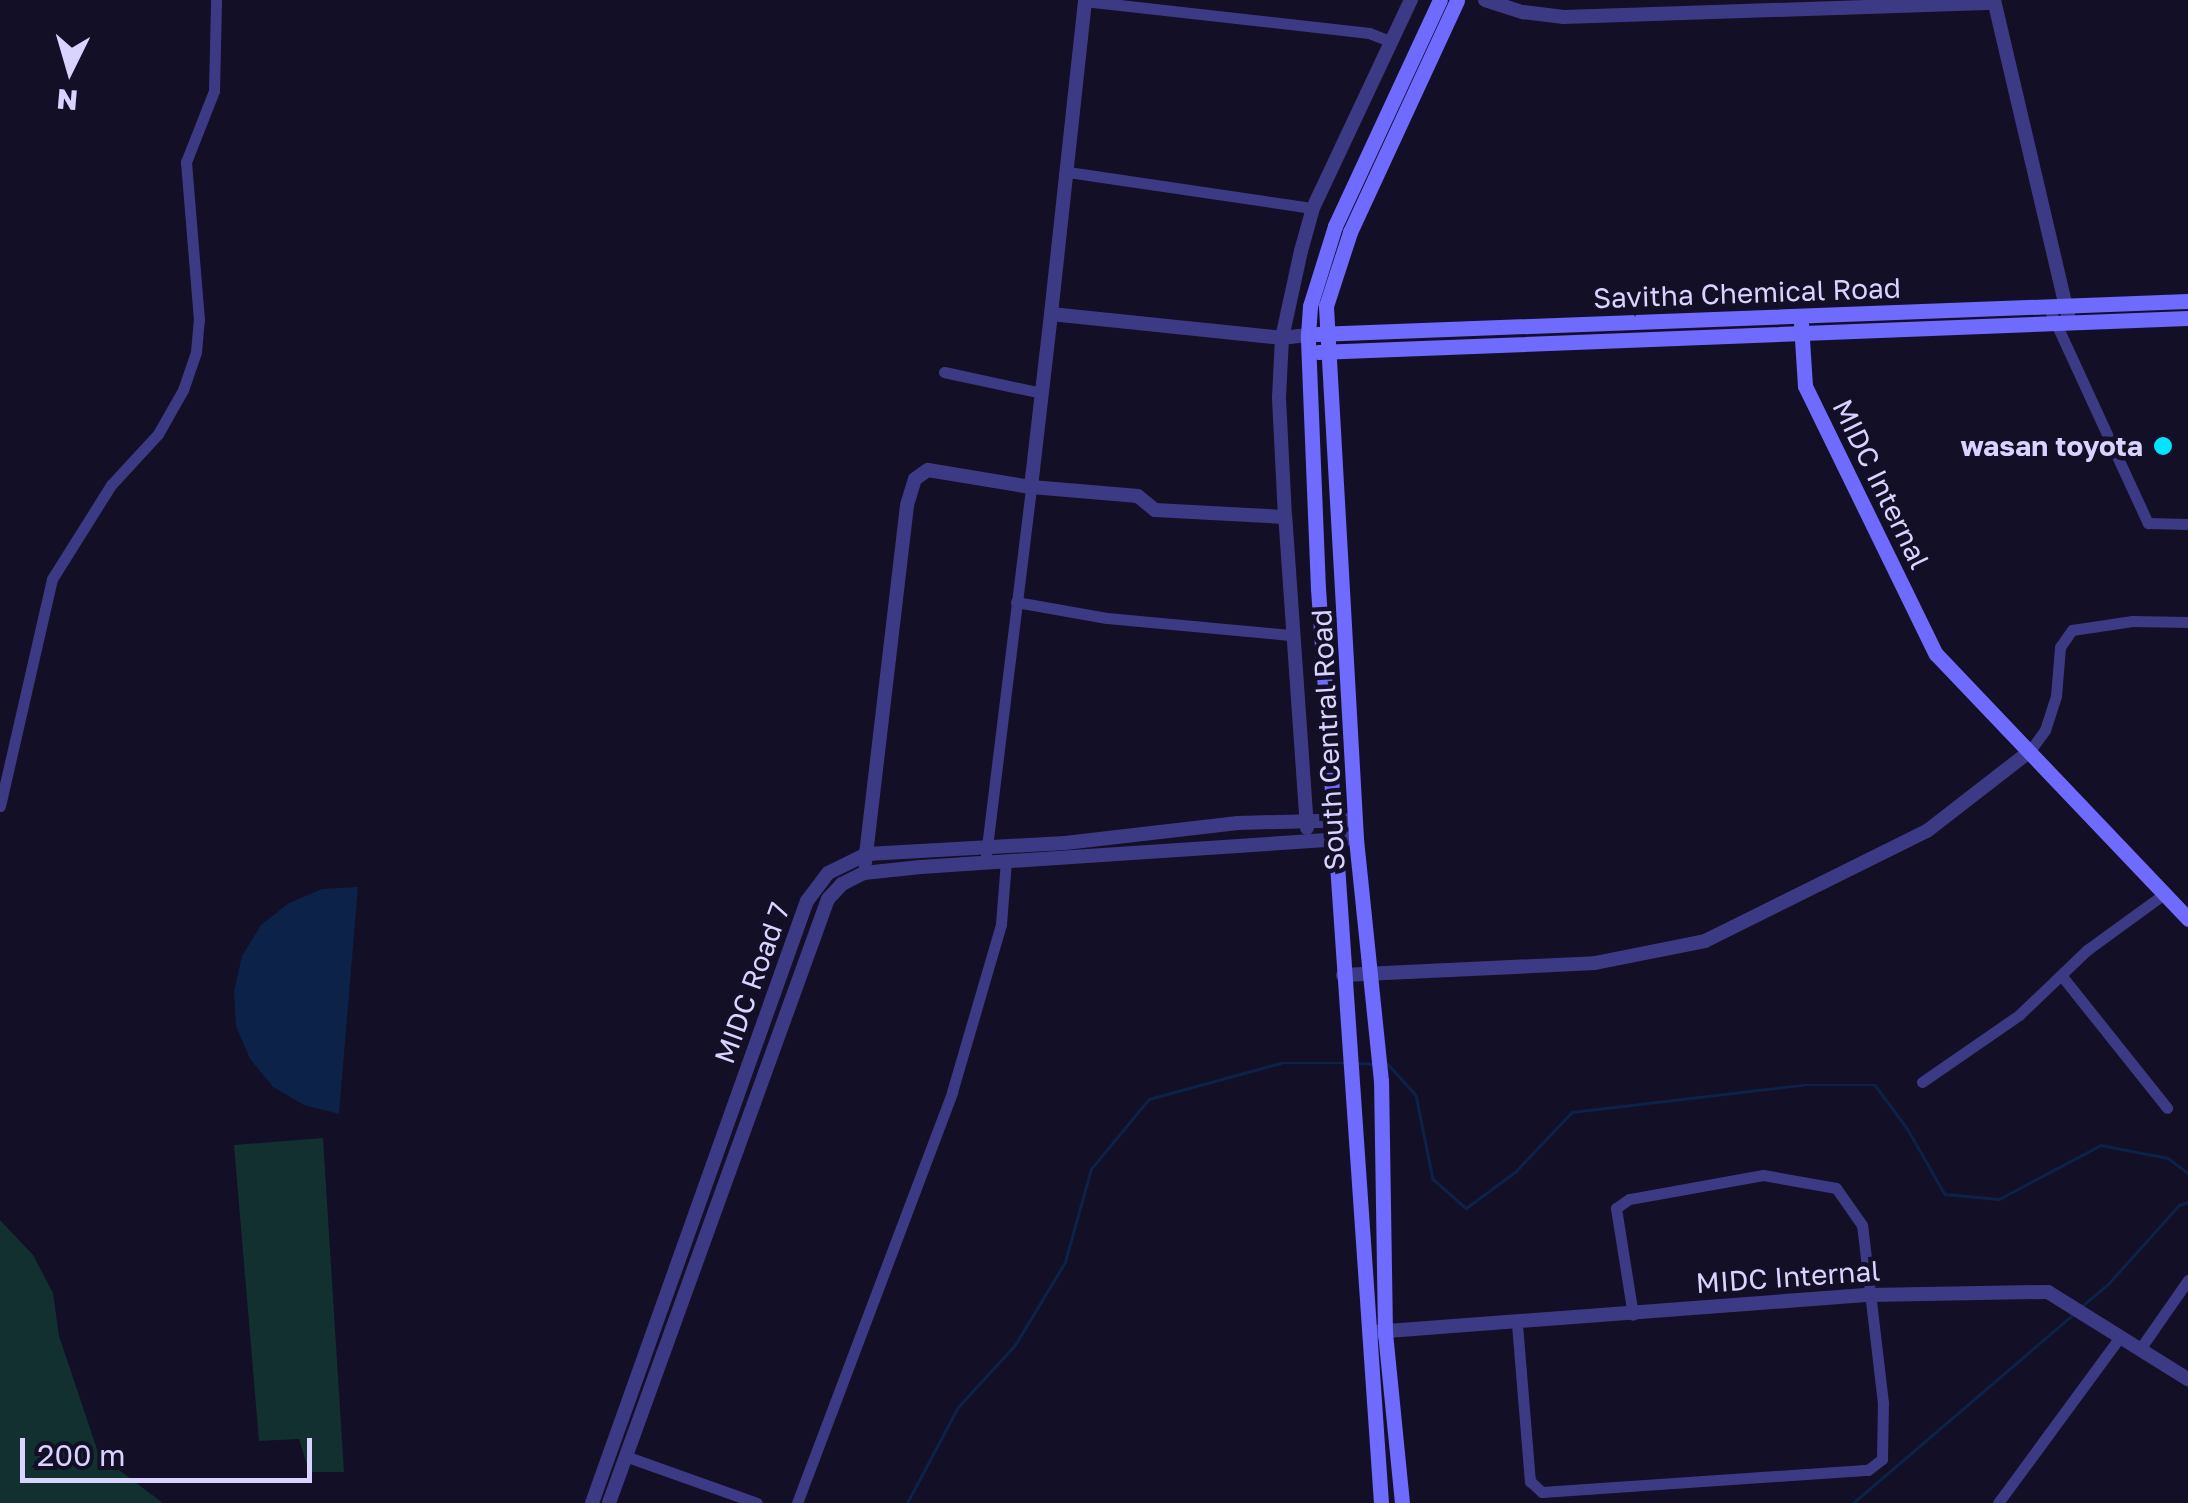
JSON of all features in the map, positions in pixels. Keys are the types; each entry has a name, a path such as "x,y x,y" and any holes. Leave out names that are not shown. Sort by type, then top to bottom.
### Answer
{"main road":[{"name":"South Central Road","path":"1402,1503 1377,1332 1343,974 1318,589 1308,334 1310,306 1335,226 1440,0"},
{"name":"South Central Road","path":"1381,1503 1377,1332 1380,1064 1356,838 1346,588 1326,352 1326,306 1350,232 1458,0"},
{"name":"Savitha Chemical Road","path":"1308,334 2188,301"},
{"name":"MIDC Internal","path":"1801,316 1804,386 1936,654 2188,919"},
{"name":"Savitha Chemical Road","path":"1309,352 2188,318"}],"street":[{"path":"0,806 52,579 111,485 158,434 184,390 196,352 199,320 186,162 214,91 216,0"},
{"path":"986,856 1068,172 1084,0 1368,33 1390,41"},
{"path":"1308,839 1285,518 1282,338 1313,208 1411,0"},
{"path":"1485,0 1523,12 1564,17 1994,1 2056,306 2148,523 2188,525"},
{"path":"1068,172 1313,208"},
{"path":"1050,314 1282,338 1308,334"},
{"path":"944,372 1042,393"},
{"path":"864,874 907,505 915,479 928,470 1031,486 1138,496 1155,510 1285,518"},
{"path":"1016,602 1107,618 1292,635"},
{"path":"1343,974 1595,964 1705,940 1927,831 2029,752 2046,730 2056,696 2060,647 2072,630 2132,621 2188,622"},
{"name":"MIDC Road 7","path":"592,1503 828,899 842,884 864,874 1238,823 1355,820"},
{"name":"MIDC Road 7","path":"610,1503 808,901 828,873 866,854 986,856 1006,862 1356,838"},
{"path":"798,1503 952,1092 1001,924 1006,862"},
{"path":"1922,1082 2019,1014 2060,975 2164,894"},
{"path":"787,964 801,971"},
{"path":"2060,975 2167,1108"},
{"path":"1517,1324 1530,1481 1542,1492 1868,1470 1882,1459 1882,1422 1862,1225 1836,1188 1763,1175 1628,1200 1616,1208 1633,1315"},
{"path":"2140,1350 2188,1280"},
{"name":"MIDC Internal","path":"1377,1332 1869,1294 2048,1292 2188,1378"},
{"path":"1998,1503 2120,1337"},
{"path":"624,1456 757,1503"}],"green space":[{"path":"323,1138 344,1472 309,1472 299,1439 259,1441 234,1145"},
{"path":"0,1220 33,1255 53,1293 59,1336 99,1455 163,1503 0,1503"}],"water":[{"path":"358,887 339,1114 304,1105 273,1087 250,1059 236,1026 234,991 242,956 261,925 289,903 322,889"}],"waterway":[{"path":"907,1503 958,1407 1015,1345 1065,1262 1091,1169 1149,1099 1281,1063 1345,1063"},
{"path":"1358,1063 1375,1064"},
{"path":"1388,1064 1416,1095 1433,1179 1466,1208 1515,1172 1572,1112 1802,1085 1875,1085 1907,1128 1945,1194 1999,1199 2101,1145 2168,1158 2188,1173"},
{"path":"2082,1306 2109,1283 2179,1205 2188,1202"},
{"path":"1853,1503 2072,1315"}],"place":[{"name":"wasan toyota","path":"2163,446"}]}
